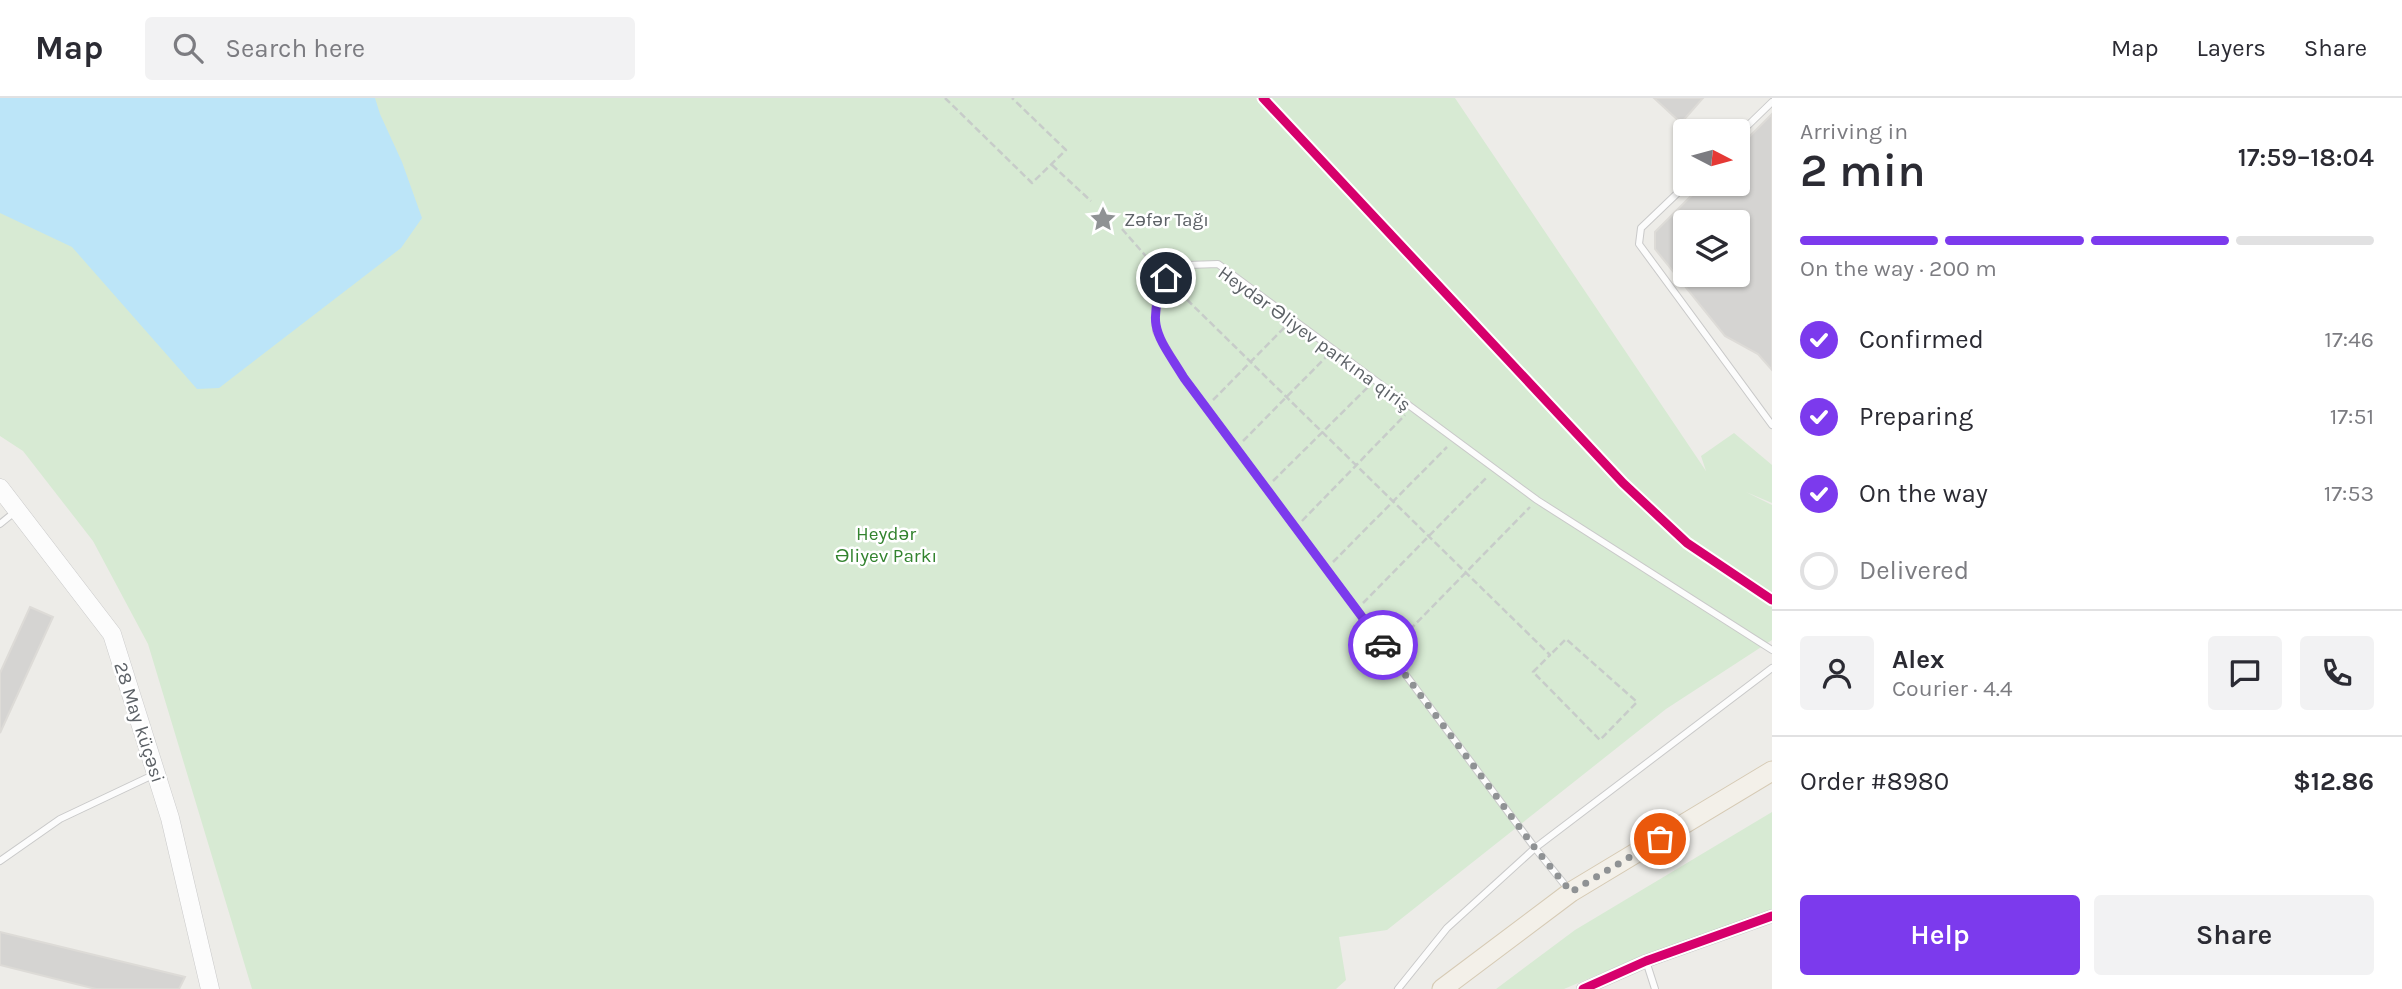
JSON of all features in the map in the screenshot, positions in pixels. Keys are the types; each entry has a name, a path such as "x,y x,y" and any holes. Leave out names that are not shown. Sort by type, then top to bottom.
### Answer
{"main road":[{"name":"28 May küçəsi","path":"0,488 112,634 170,818 210,989"},
{"path":"1442,989 1571,892 1772,771"}],"street":[{"path":"1583,989 1646,961 1772,915"}],"lane":[{"path":"1750,123 1772,102"},
{"path":"1674,196 1641,228 1639,244 1772,425"},
{"name":"Heydər Əliyev parkına qiriş","path":"1166,278 1188,265 1218,264 1538,500 1772,650"},
{"path":"1166,278 1155,301 1156,331 1184,378 1535,848 1571,892"},
{"path":"0,524 18,509"},
{"path":"1398,989 1447,928 1535,848 1772,668"},
{"path":"0,861 60,819 156,773"},
{"path":"1646,961 1656,989"}],"path":[{"path":"945,98 1032,183 1066,150 1012,98"},
{"path":"1051,164 1091,201"},
{"path":"1122,229 1166,278 1550,655"},
{"path":"1205,407 1292,320"},
{"path":"1236,449 1334,349"},
{"path":"1266,488 1375,379"},
{"path":"1296,528 1412,407"},
{"path":"1326,569 1454,439"},
{"path":"1356,610 1496,468"},
{"path":"1388,652 1538,500"},
{"path":"1566,639 1637,702 1600,740 1533,672 1550,655 1566,639"}],"green space":[{"name":"Heydər Əliyev Parkı","path":"0,98 1455,98 1706,471 1701,456 1734,433 1772,465 1772,503 1746,492 1772,505 1772,640 1666,709 1387,930 1339,937 1346,980 1336,989 252,989 148,644 93,541 23,451 0,436"},
{"path":"1772,812 1772,910 1644,955 1564,989 1496,989 1575,930"}],"water":[{"path":"0,98 375,98 422,218 401,248 219,388 197,389 72,247 0,213"}],"building":[{"path":"1654,98 1703,98 1685,119 1677,119"},
{"path":"1772,114 1772,370 1758,354 1725,336 1686,287 1750,287 1750,210 1677,210 1691,196 1750,196 1750,136"},
{"path":"1673,214 1673,271 1655,249 1655,232"},
{"path":"30,607 53,617 0,733 0,673"},
{"path":"0,932 185,977 179,989 96,989 0,965"}],"cycle path":[{"path":"1263,98 1623,483 1687,543 1772,600"},
{"path":"1583,989 1646,961 1772,916"}],"way so far":[{"path":"1383,645 1571,892 1660,839"}],"place":[{"name":"Zəfər Tağı","path":"1103,219"}],"route":[{"path":"1166,278 1155,301 1156,331 1184,378 1383,645"}]}
